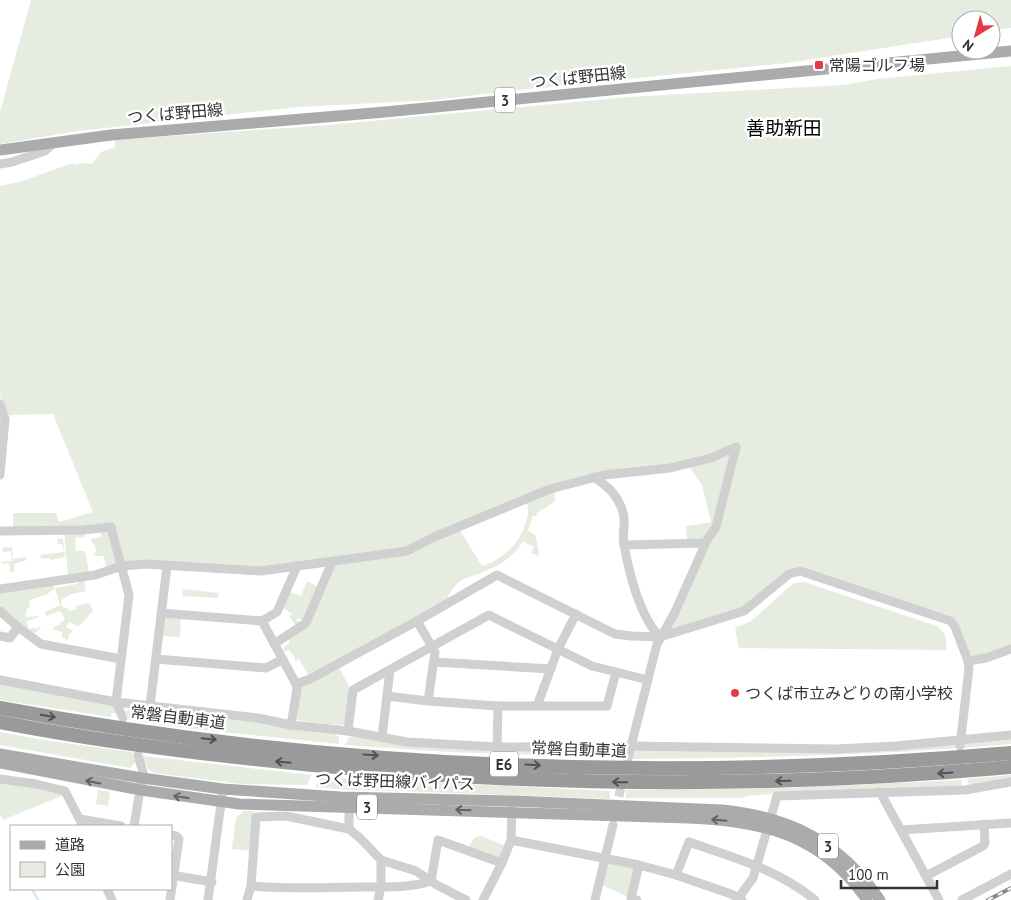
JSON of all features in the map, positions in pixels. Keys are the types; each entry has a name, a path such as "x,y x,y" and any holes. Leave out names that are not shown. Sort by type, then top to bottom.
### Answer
{"highway":[{"name":"常磐自動車道","path":"0,708 102,725 277,747 545,766 633,768 800,766 894,762 1011,753"},
{"name":"常磐自動車道","path":"0,722 194,752 275,761 367,770 542,781 722,782 800,780 884,777 1011,767"}],"main road":[{"name":"つくば野田線","path":"0,150 111,135 385,112 1011,51"},
{"name":"つくば野田線バイパス","path":"0,754 142,778 223,789 743,822 768,822 804,830 835,851 863,877 880,900"},
{"name":"つくば野田線バイパス","path":"0,763 140,790 222,802 277,806 512,807"},
{"name":"つくば野田線バイパス","path":"768,822 824,855 849,878 867,900"}],"street":[{"path":"0,164 45,151 54,143"},
{"path":"0,404 5,419 0,475"},
{"path":"0,589 95,575 122,566 146,564 261,571 407,551 434,537 542,492 604,474 670,468 711,458 736,447 716,527 706,543 675,612 660,637 628,758"},
{"path":"593,477 611,491 620,503 624,519 622,533 624,545 640,605 660,637"},
{"path":"0,531 83,530 111,526 129,595 116,702 123,718"},
{"path":"624,545 706,543"},
{"path":"274,644 306,623 332,562"},
{"path":"150,706 167,566"},
{"path":"161,613 262,621 278,612 297,566"},
{"path":"296,684 310,679 417,621 497,575 615,634 660,637 744,611 789,574 800,571 951,621 955,627 969,668 960,742"},
{"path":"0,611 41,644 121,659"},
{"path":"537,706 558,649 576,614"},
{"path":"348,731 353,690 489,615 592,666 648,680"},
{"path":"262,621 296,684 292,725"},
{"path":"417,621 434,652 428,702"},
{"path":"0,636 10,638 18,627"},
{"path":"968,661 986,658 1011,649"},
{"path":"156,659 266,668 283,659"},
{"path":"434,662 551,669"},
{"path":"382,737 390,670"},
{"path":"386,696 428,702 498,706 607,706 616,672"},
{"path":"0,680 116,702 258,718 292,725 348,731 407,742 497,747 630,746 836,749 960,742 1011,735"},
{"path":"497,747 498,706"},
{"path":"134,825 143,772 138,755"},
{"path":"0,779 36,784 65,791 82,823 107,825"},
{"path":"966,780 968,789"},
{"path":"511,840 639,864 676,875 740,899 753,878 776,796 968,789 1011,782"},
{"path":"208,900 212,882 223,789"},
{"path":"880,792 939,900"},
{"path":"349,829 350,806"},
{"path":"484,900 502,864 511,840 512,807"},
{"path":"247,900 251,886 256,817 286,816 349,829 381,860 416,871 466,900"},
{"path":"901,830 1011,823"},
{"path":"595,900 613,824"},
{"path":"926,876 983,846 985,843 984,824"},
{"path":"172,835 179,839 173,876 212,882"},
{"path":"431,881 439,835 502,864"},
{"path":"676,875 689,842 756,865 784,878 815,900"},
{"path":"378,900 381,887 381,860"},
{"path":"637,900 631,898 639,864"},
{"path":"962,900 1011,874"},
{"path":"251,886 283,888 381,887 431,881"}],"green space":[{"path":"31,0 1011,0 1011,28 1001,30 1001,10 951,10 951,38 787,63 434,100 298,107 78,131 0,144 0,112"},
{"path":"1011,66 1011,646 1007,648 985,655 970,655 954,617 800,568 788,571 743,608 669,631 668,629 705,548 720,524 739,450 734,445 710,456 683,462 603,471 546,486 454,526 456,531 459,529 482,566 486,565 506,553 519,538 527,518 528,506 526,501 555,490 555,501 538,512 536,516 533,516 528,530 536,536 539,556 531,553 534,547 523,541 516,551 501,564 459,582 448,596 448,600 309,676 299,659 295,662 295,658 289,650 285,652 283,647 290,643 288,639 308,626 336,564 334,558 263,568 150,561 127,564 124,560 116,530 110,523 74,528 13,527 13,513 56,513 59,522 93,512 53,414 7,415 0,396 0,186 22,181 73,163 73,165 92,164 101,152 115,147 115,140 329,125 628,97 844,85 877,79"},
{"path":"732,454 716,526 705,540 687,541 686,526 711,522 702,485 689,466"},
{"path":"100,530 109,531 119,564 106,569 104,556 93,554 97,551 91,539 101,537"},
{"path":"84,531 85,537 75,538 76,551 85,551 89,573 68,575 64,533"},
{"path":"57,539 63,539 65,557 50,560 49,558 41,559 40,555 64,552 62,544 58,544"},
{"path":"12,547 13,559 26,557 26,560 14,564 15,571 10,572 9,563 2,564 1,562 12,561 11,551 3,552 2,548"},
{"path":"84,579 86,591 72,594 61,600 62,607 68,608 69,611 77,609 76,606 90,603 93,612 78,626 69,622 66,627 73,631 69,635 68,641 62,638 62,632 52,629 65,620 62,613 59,611 46,616 45,612 60,605 55,588 77,584"},
{"path":"307,581 319,587 303,621 298,618 296,620 300,623 296,626 288,615 291,616 292,614 282,607 289,592 301,596"},
{"path":"804,582 937,626 945,634 947,650 739,648 735,628 751,621 794,583"},
{"path":"53,584 54,589 46,595 29,600 30,608 26,609 27,612 25,614 27,617 39,617 27,621 29,629 42,626 35,633 31,632 0,606 0,590"},
{"path":"183,589 219,593 218,598 182,596"},
{"path":"181,616 180,637 162,636 164,618"},
{"path":"338,666 350,688 346,723 343,725 298,720 296,718 301,685"},
{"path":"0,683 111,704 118,713 112,713 111,717 0,700"},
{"path":"132,708 250,721 278,725 295,730 335,734 339,737 339,744 185,728 129,720 126,711"},
{"path":"0,732 132,752 136,762 130,768 0,745"},
{"path":"349,737 619,750 625,758 448,752 345,745"},
{"path":"1011,737 1011,744 962,748 966,741"},
{"path":"956,743 958,748 876,753 631,759 635,750"},
{"path":"143,756 311,775 307,785 242,784 154,773 148,769"},
{"path":"1011,775 1011,779 972,785 969,784 967,779"},
{"path":"322,777 610,791 610,799 350,790 315,787"},
{"path":"961,780 962,786 771,794 741,798 626,798 626,790 788,788"},
{"path":"0,783 64,795 3,820 0,815"},
{"path":"98,790 110,792 108,806 96,804"},
{"path":"244,811 254,811 250,851 232,849 236,818"},
{"path":"481,836 506,846 501,859 468,849 474,838"},
{"path":"610,863 633,867 635,870 628,897 602,885 607,865"}],"waterway":[{"path":"33,890 38,900"}],"tunnel":[{"path":"616,810 623,778"}],"railway":[{"path":"988,900 1011,888"}],"place":[{"name":"常陽ゴルフ場","path":"819,65"},
{"name":"つくば市立みどりの南小学校","path":"735,693"}],"district":[{"name":"善助新田","path":"784,128"}]}
